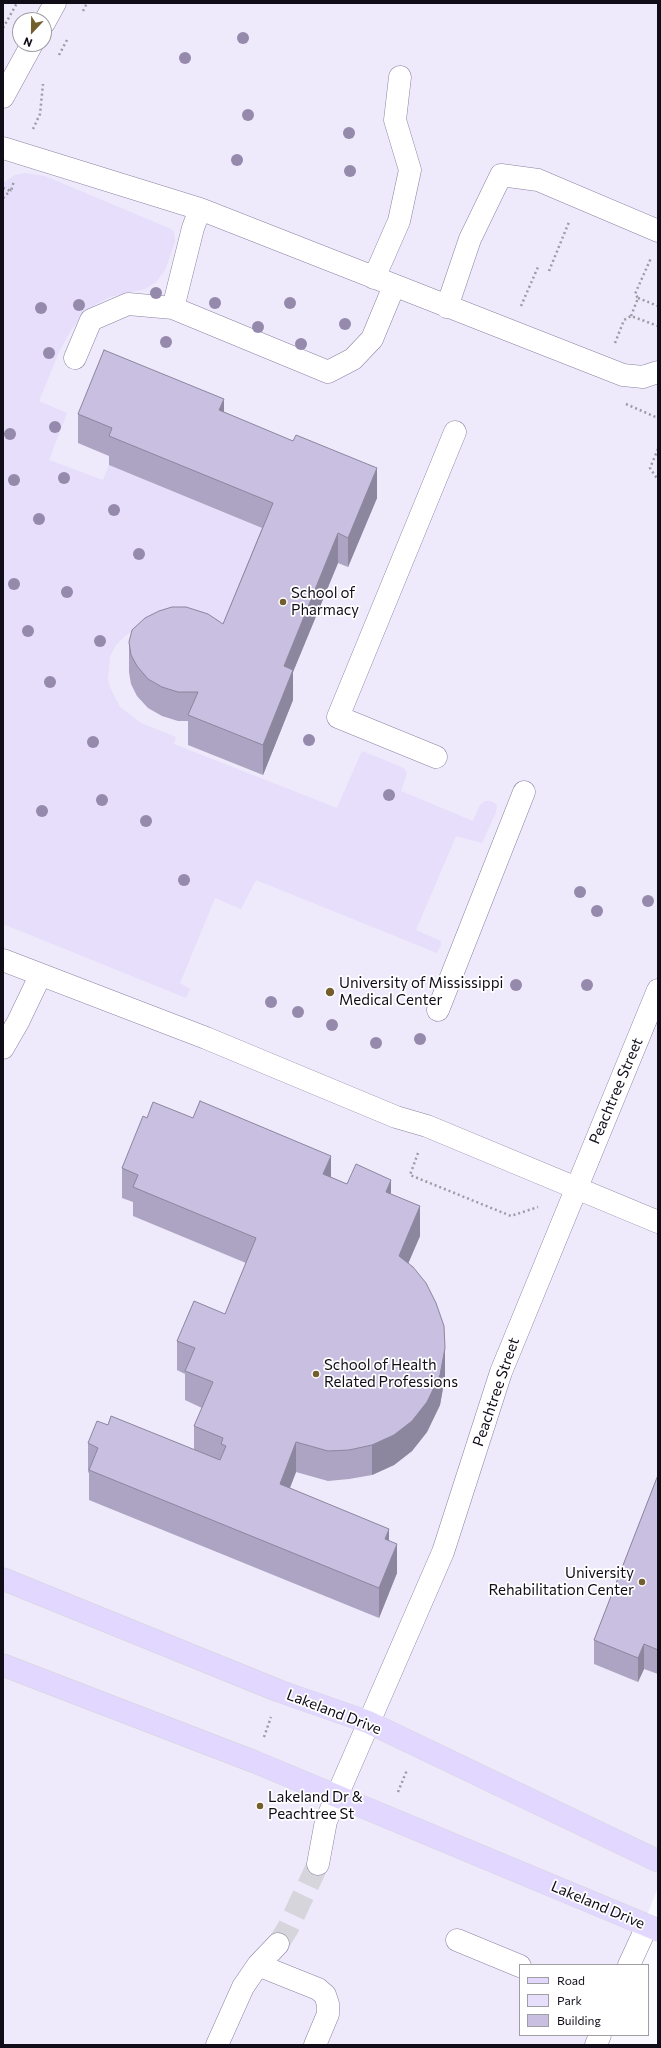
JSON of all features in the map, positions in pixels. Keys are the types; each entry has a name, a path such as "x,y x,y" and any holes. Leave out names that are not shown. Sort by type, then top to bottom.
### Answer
{"main road":[{"name":"Lakeland Drive","path":"3,1580 279,1691 368,1722 416,1747 658,1861"},
{"name":"Lakeland Drive","path":"3,1665 255,1762 653,1928"}],"street":[{"path":"50,12 55,3"},
{"path":"3,97 28,52"},
{"path":"374,278 399,221 410,170 395,120 400,77"},
{"path":"11,152 200,209 623,375 643,377 658,372"},
{"path":"447,307 470,239 502,175 538,180 656,241"},
{"path":"173,308 193,228 200,209"},
{"path":"74,358 91,320 128,304 173,308 328,372 353,359 372,339 394,286"},
{"path":"436,757 338,717 454,432"},
{"path":"438,1010 524,792"},
{"path":"3,960 40,976 206,1038 396,1117 427,1126 658,1222"},
{"path":"3,1048 18,1022 40,976"},
{"name":"Peachtree Street","path":"318,1864 326,1821 443,1552 501,1372 658,990"},
{"path":"630,1964 653,1928"},
{"path":"457,1940 519,1966"},
{"path":"217,2045 243,1987 258,1965 278,1944"},
{"path":"258,1965 318,1989 325,1995 328,2004 328,2014 315,2045"}],"path":[{"path":"3,28 16,3"},
{"path":"80,17 87,3"},
{"path":"57,58 68,37"},
{"path":"3,198 11,191 11,152 40,114 42,85 46,78"},
{"path":"549,271 572,216"},
{"path":"631,316 638,298 636,294 656,241"},
{"path":"638,298 658,306"},
{"path":"658,449 650,468 658,480"},
{"path":"255,1762 279,1691"},
{"path":"389,1818 416,1747"}],"shaded area":[{"name":"University of Mississippi Medical Center","path":"3,3 658,3 658,1887 628,1964 519,1964 519,2036 600,2036 596,2045 3,2045"}],"green space":[{"path":"25,173 45,176 171,229 174,232 175,241 165,270 156,282 145,289 110,297 96,304 84,313 71,330 59,352 39,401 67,413 49,460 103,480 109,465 273,533 228,641 135,629 116,645 110,656 108,679 110,687 120,707 141,723 176,737 174,744 337,808 362,751 404,768 407,773 401,791 473,821 480,805 485,801 491,801 497,805 496,812 482,843 456,836 416,930 441,941 441,945 437,953 256,880 241,909 215,898 180,983 190,989 186,998 3,924 3,183 15,175"}],"building":[{"name":"School of Pharmacy","path":"104,350 224,399 219,410 293,441 296,435 377,468 348,538 338,533 284,666 293,670 263,745 188,715 198,692 178,692 162,687 148,679 137,666 131,655 129,642 132,630 145,618 159,611 172,607 186,607 208,614 223,624 273,503 109,436 112,428 78,414"},
{"name":"School of Health Related Professions","path":"200,1101 331,1156 323,1174 347,1184 356,1164 391,1180 386,1192 420,1206 399,1256 413,1267 426,1283 436,1303 444,1326 445,1348 440,1375 427,1402 412,1421 394,1435 372,1445 349,1450 328,1451 296,1442 280,1484 389,1529 385,1539 397,1544 379,1588 89,1470 98,1448 88,1443 97,1421 108,1425 111,1416 220,1460 226,1446 221,1444 223,1438 194,1426 213,1382 185,1371 195,1348 177,1341 194,1301 225,1314 256,1238 133,1187 138,1175 122,1168 143,1116 147,1118 153,1102 193,1118"},
{"name":"University Rehabilitation Center","path":"658,1475 658,1650 644,1644 638,1658 594,1640"}],"tunnel":[{"path":"278,1944 288,1928 318,1864"}],"place":[{"name":"School of Pharmacy","path":"283,602"},
{"name":"University of Mississippi Medical Center","path":"330,992"},
{"name":"School of Health Related Professions","path":"316,1374"},
{"name":"University Rehabilitation Center","path":"642,1582"},
{"name":"Lakeland Dr & Peachtree St","path":"260,1806"}]}
